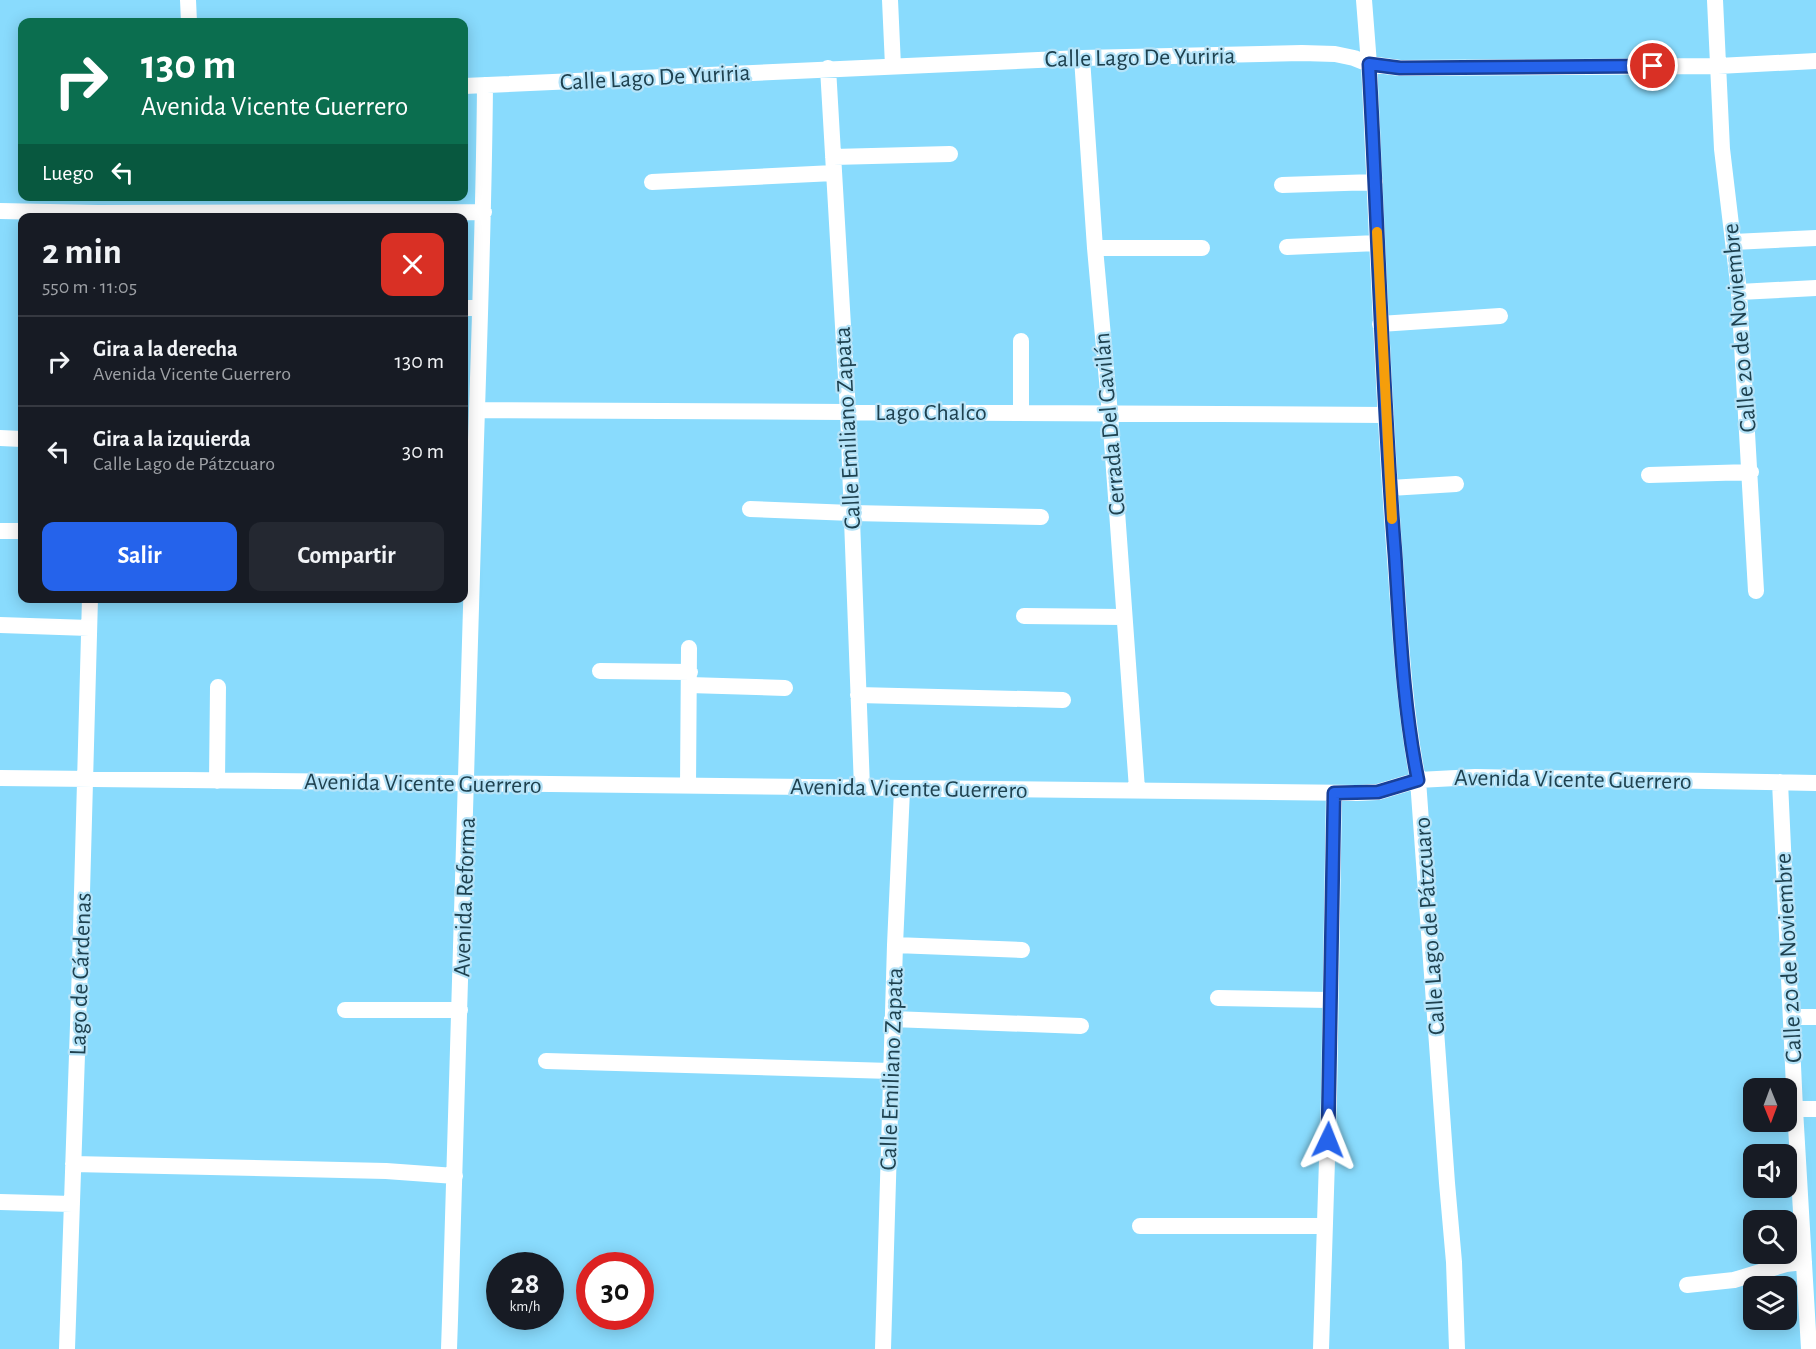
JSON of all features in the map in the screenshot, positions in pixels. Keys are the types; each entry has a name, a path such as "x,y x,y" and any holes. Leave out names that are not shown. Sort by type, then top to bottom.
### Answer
{"street":[{"path":"188,0 189,18"},
{"path":"890,0 893,66"},
{"name":"Calle Lago de Pátzcuaro","path":"1364,0 1390,488 1406,699 1418,780 1454,1262 1457,1349"},
{"name":"Calle 20 de Noviembre","path":"1715,0 1722,149 1740,292 1756,591"},
{"name":"Calle Lago De Yuriria","path":"468,86 1082,58 1302,53 1335,54 1369,64 1400,68 1718,66 1816,61"},
{"name":"Cerrada Del Gavilán","path":"1082,58 1137,789"},
{"name":"Calle Emiliano Zapata","path":"828,68 848,412 862,788"},
{"name":"Avenida Reforma","path":"449,1349 477,410 471,346 472,308 484,212 485,85"},
{"path":"652,182 950,154"},
{"path":"1282,184 1375,182"},
{"path":"0,211 49,213"},
{"path":"355,213 484,212"},
{"path":"1733,242 1816,238"},
{"path":"1287,247 1377,243"},
{"path":"1095,248 1202,248"},
{"path":"1740,292 1816,288"},
{"path":"1380,324 1500,316"},
{"path":"1021,413 1022,341"},
{"name":"Lago Chalco","path":"477,410 1386,415"},
{"path":"0,438 18,439"},
{"path":"1649,475 1751,472"},
{"path":"1390,488 1456,484"},
{"path":"750,509 1041,517"},
{"path":"0,531 18,531"},
{"name":"Lago de Cárdenas","path":"67,1349 90,603"},
{"path":"1024,616 1123,618"},
{"path":"0,625 89,628"},
{"path":"688,786 689,648"},
{"path":"600,671 785,688"},
{"path":"217,781 218,687"},
{"path":"858,695 1063,700"},
{"name":"Avenida Vicente Guerrero","path":"0,778 1334,793 1378,792 1418,780 1475,777 1816,783"},
{"name":"Calle 20 de Noviembre","path":"1780,782 1794,1078"},
{"name":"Calle Emiliano Zapata","path":"883,1349 892,1019 902,789"},
{"path":"1321,1349 1329,1096 1334,793"},
{"path":"895,945 1022,950"},
{"path":"1218,998 1329,1000"},
{"path":"345,1010 460,1010"},
{"path":"1792,1017 1816,1017"},
{"path":"892,1019 1081,1026"},
{"path":"546,1061 891,1071"},
{"path":"1797,1109 1816,1109"},
{"name":"Calle 20 de Noviembre","path":"1797,1124 1808,1206 1804,1262 1809,1349"},
{"path":"73,1164 387,1171 455,1176"},
{"path":"0,1202 72,1204"},
{"path":"1140,1226 1325,1226"},
{"path":"1687,1285 1734,1280 1786,1264 1804,1262"}],"slow traffic":[{"path":"1377,232 1380,324 1392,519"}],"route":[{"path":"1328,1140 1334,793 1378,792 1418,780 1406,699 1390,488 1380,324 1369,64 1400,68 1653,66"}]}
